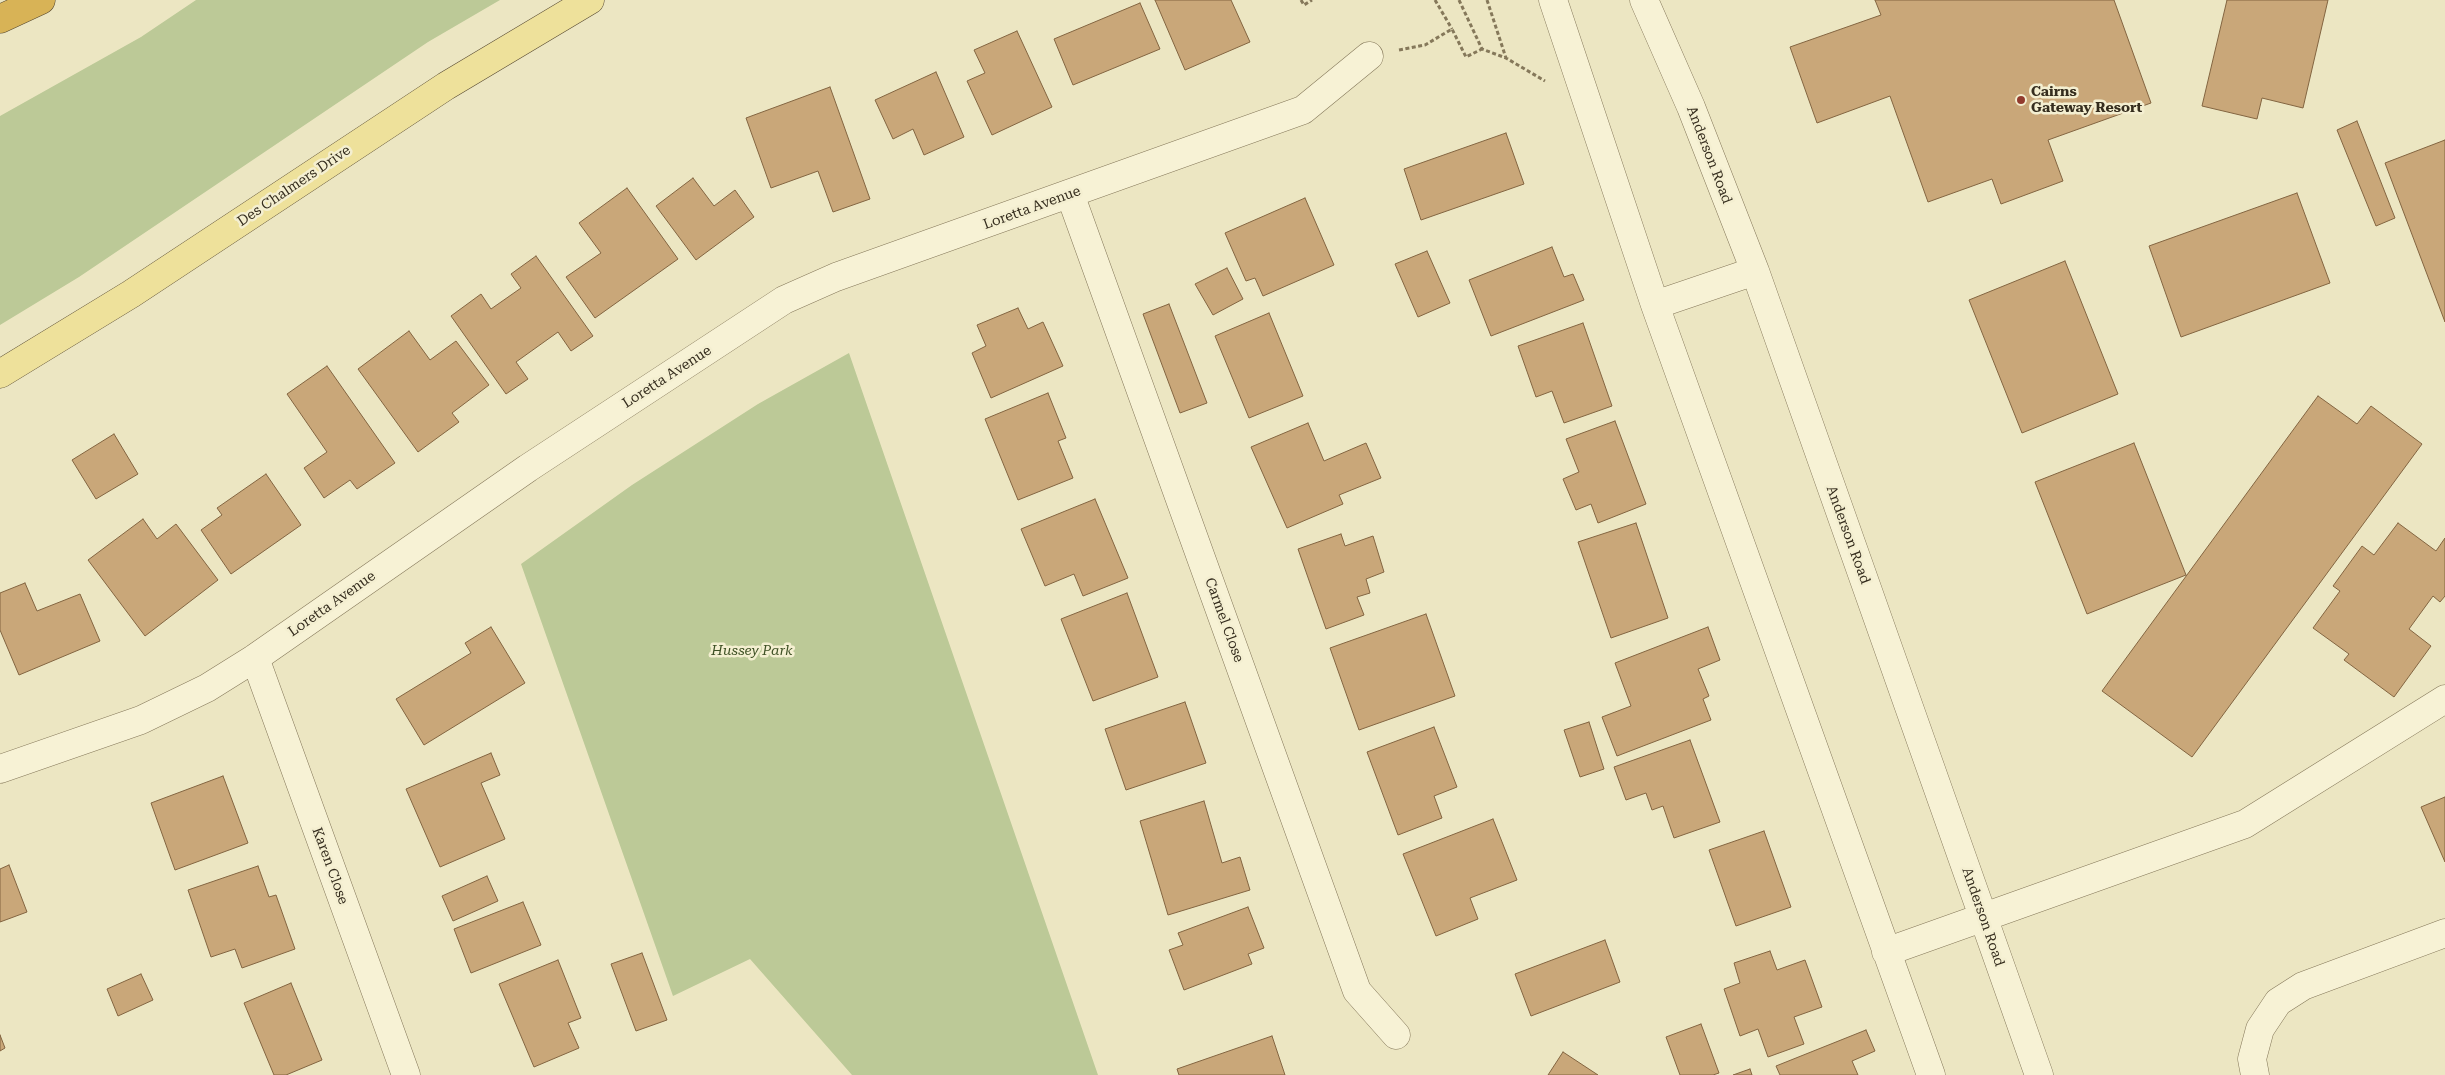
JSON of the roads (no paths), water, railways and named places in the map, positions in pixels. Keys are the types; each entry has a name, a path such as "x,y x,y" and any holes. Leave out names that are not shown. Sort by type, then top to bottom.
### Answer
{"highway":[{"path":"0,19 40,0"}],"main road":[{"name":"Des Chalmers Drive","path":"0,374 131,294 446,86 590,0"}],"street":[{"path":"1553,0 1655,305 1931,1075"},
{"name":"Anderson Road","path":"1644,0 1691,107 1754,271 2039,1075"},
{"name":"Loretta Avenue","path":"0,769 141,720 188,699 255,658 528,468 784,300 836,277 1303,110 1369,56"},
{"name":"Carmel Close","path":"1070,194 1357,991 1396,1036"},
{"path":"1655,305 1754,271"},
{"name":"Karen Close","path":"255,658 406,1075"},
{"path":"1886,952 1984,919 2245,824 2413,722 2445,699"},
{"path":"2254,1075 2252,1059 2260,1029 2278,1002 2303,986 2445,934"}],"place":[{"name":"Cairns Gateway Resort","path":"2021,100"}],"park label":[{"name":"Hussey Park","path":"752,651"}]}
